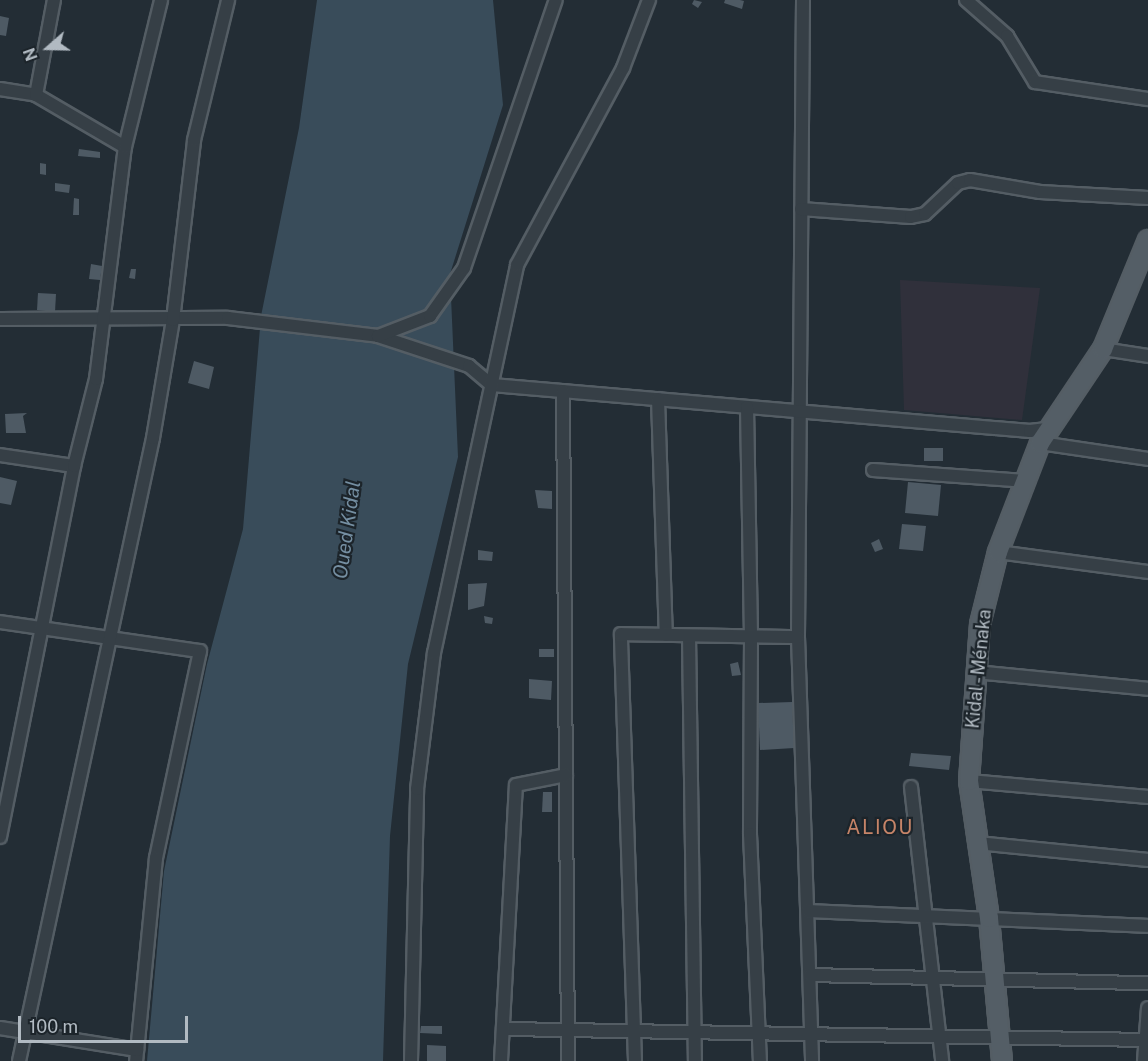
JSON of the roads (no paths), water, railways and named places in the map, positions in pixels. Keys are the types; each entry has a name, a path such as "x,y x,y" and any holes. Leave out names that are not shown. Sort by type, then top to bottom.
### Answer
{"main road":[{"name":"Kidal - Ménaka","path":"1002,1061 988,918 969,781 980,624 998,552 1043,436 1075,395 1103,349 1148,240"}],"street":[{"path":"36,95 54,0"},
{"path":"0,837 44,628 74,466 96,379 125,147 161,0"},
{"path":"19,1061 153,438 173,320 194,140 228,0"},
{"path":"378,336 430,316 464,268 556,0"},
{"path":"411,1061 417,789 434,653 518,265 623,68 649,0"},
{"path":"803,0 798,637 812,1061"},
{"path":"966,0 1007,36 1035,81 1148,99"},
{"path":"0,89 36,95 125,147"},
{"path":"801,209 911,217 925,214 958,183 970,180 1040,192 1148,198"},
{"path":"0,319 102,321 228,318 378,336 470,366 492,385 1030,431 1043,436 1148,459"},
{"path":"1103,349 1148,356"},
{"path":"563,391 568,1061"},
{"path":"658,399 666,635"},
{"path":"747,407 752,637 750,834 760,1061"},
{"path":"0,455 74,466"},
{"path":"873,470 1025,481"},
{"path":"998,552 1148,573"},
{"path":"0,622 200,651 156,858 136,1055 0,1028"},
{"path":"635,1061 621,633 798,637"},
{"path":"688,636 695,1061"},
{"path":"976,672 1148,689"},
{"path":"501,1061 505,1029 516,784 566,775"},
{"path":"969,781 1148,798"},
{"path":"911,788 942,1061"},
{"path":"977,843 1148,860"},
{"path":"808,911 1148,926"},
{"path":"810,975 1148,982"},
{"path":"1143,1061 1148,1008"},
{"path":"505,1029 1146,1040"}],"water":[{"name":"Oued Kidal","path":"317,0 493,0 503,105 450,274 458,457 408,664 390,836 383,1061 147,1061 164,871 207,664 243,529 261,316 299,128"}],"district":[{"name":"ALIOU","path":"880,827"}]}
